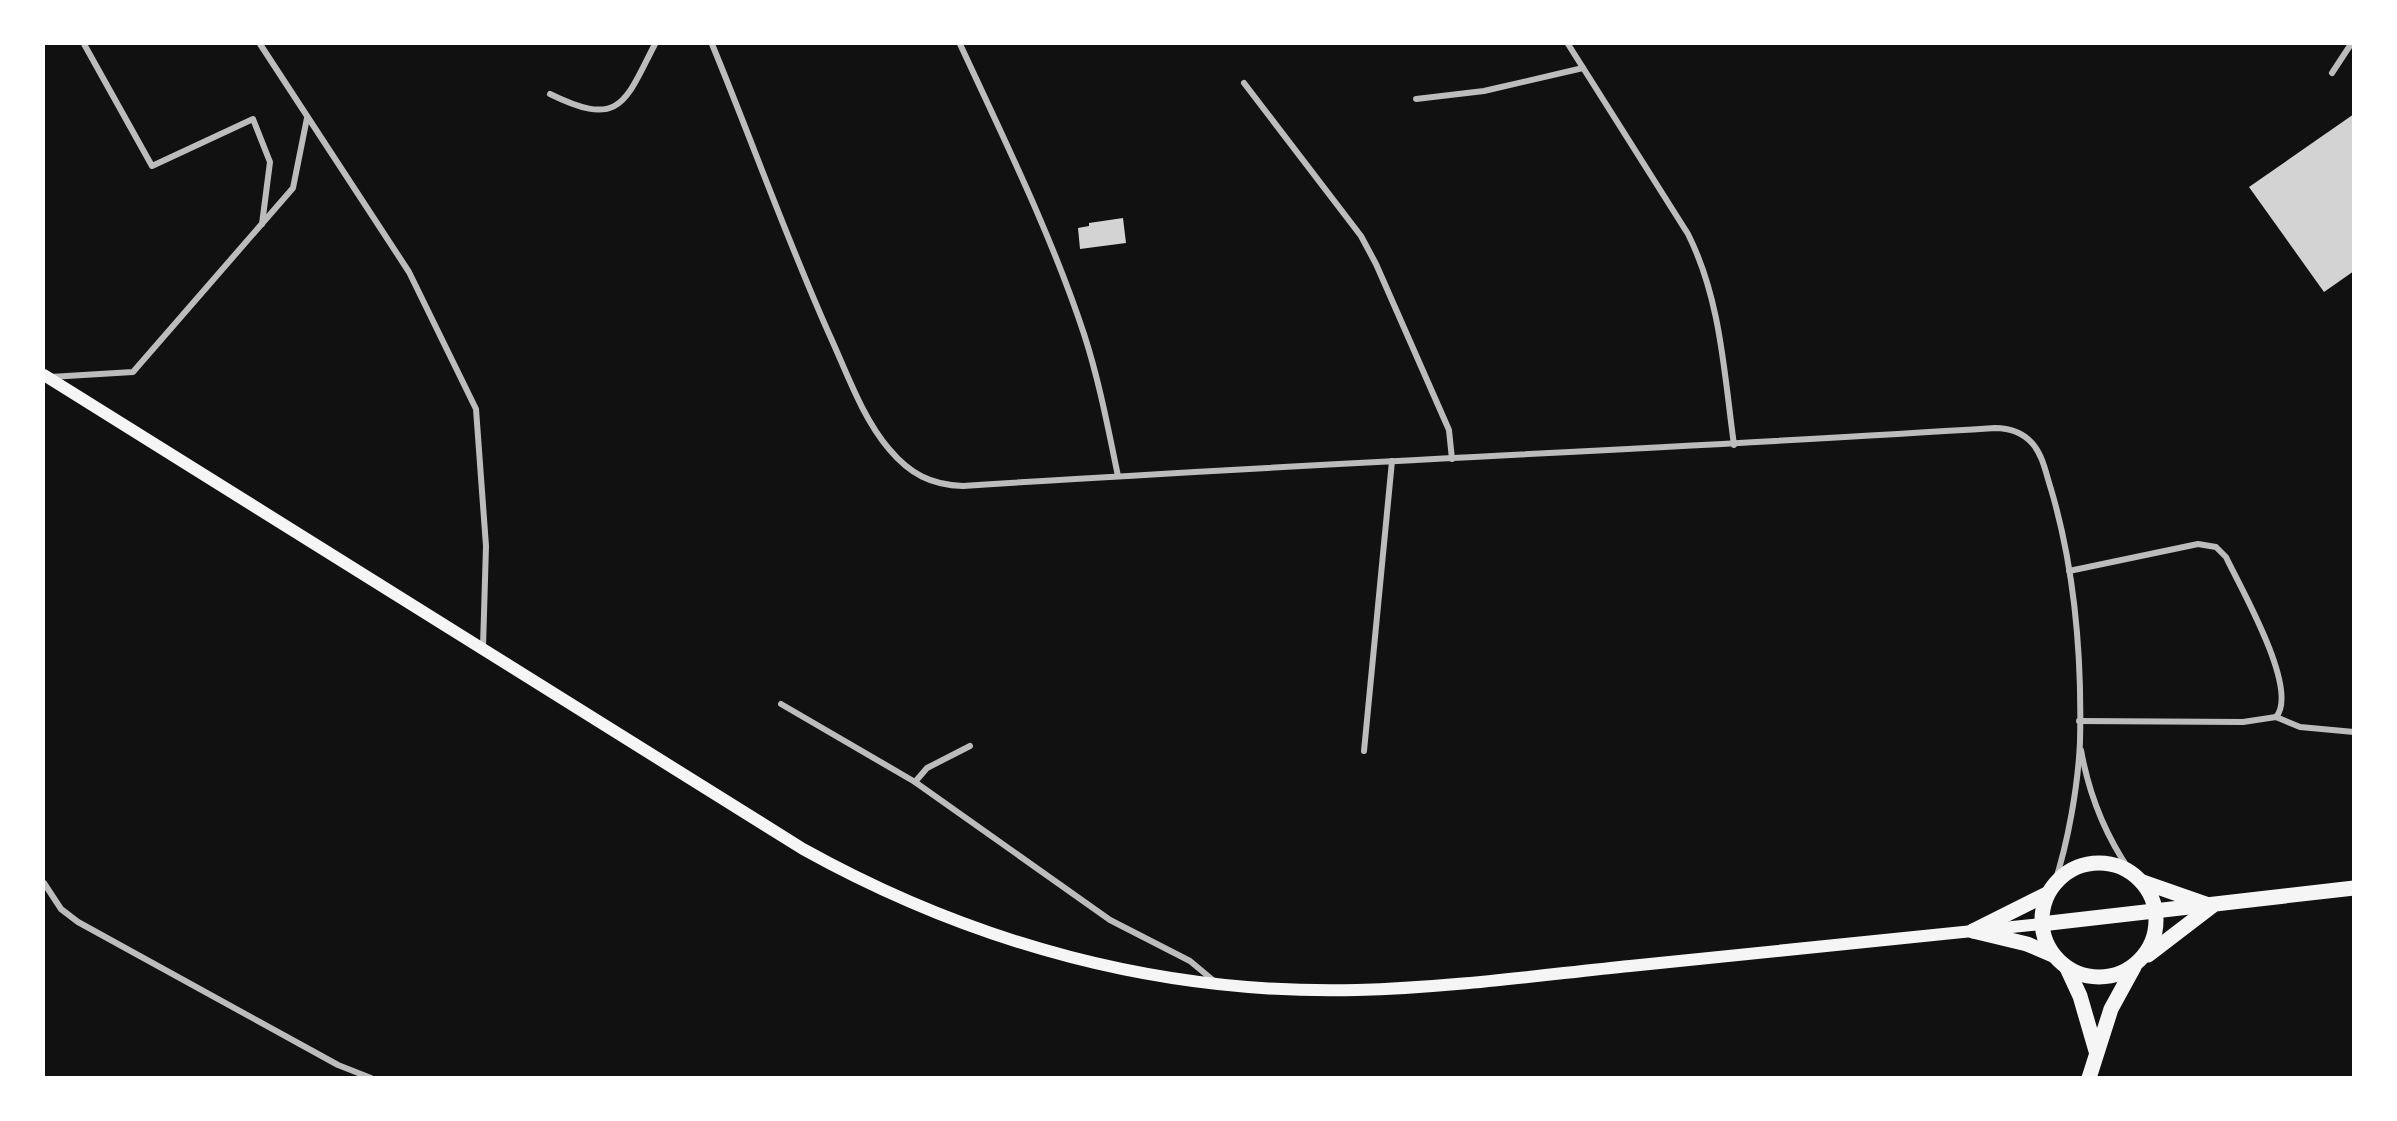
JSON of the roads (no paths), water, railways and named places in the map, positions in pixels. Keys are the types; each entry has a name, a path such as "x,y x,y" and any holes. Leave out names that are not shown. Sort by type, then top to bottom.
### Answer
{"main road":[{"path":"46,376 794,843 891,895 974,929 1048,952 1115,969 1219,985 1289,990 1393,988 2042,924 2354,888"},
{"path":"1973,931 2050,889 2076,867 2089,863 2110,864 2130,871 2143,882 2152,897 2157,912 2156,931 2151,946 2137,963 2111,1009 2089,1077"},
{"path":"2143,882 2212,906"},
{"path":"2050,889 2042,924 2045,941 2053,955 2067,968 2080,975 2096,978 2111,977 2137,963 2212,906"},
{"path":"1973,931 2027,944 2053,955"},
{"path":"2067,968 2080,996 2096,1051"}],"street":[{"path":"84,44 152,166 253,119 270,162 262,224"},
{"path":"260,44 409,272 476,409 486,546 483,647"},
{"path":"550,94 582,108 599,110 619,106 627,98 655,44"},
{"path":"712,44 803,272 849,378 877,433 898,459 923,478 947,486 1392,461 1734,445 1995,428 2016,431 2031,442 2041,458 2054,501 2069,571 2077,633 2080,744 2086,776 2101,822 2130,871"},
{"path":"960,44 1035,206 1073,301 1095,370 1118,476"},
{"path":"1568,44 1688,234 1706,274 1716,311 1734,445"},
{"path":"2332,73 2351,44"},
{"path":"1416,99 1484,91 1583,68"},
{"path":"1244,83 1361,236 1449,430 1452,459"},
{"path":"46,376 134,372 293,188 307,118"},
{"path":"1364,751 1392,461"},
{"path":"2069,571 2198,544 2216,547 2226,557 2273,658 2283,696 2281,711 2276,717"},
{"path":"781,704 915,783 1110,920 1190,961 1219,985"},
{"path":"2079,721 2243,722 2276,717 2300,727 2354,732"},
{"path":"2050,889 2062,861 2080,744"},
{"path":"915,783 927,768 970,746"},
{"path":"44,883 61,909 78,922 338,1065 372,1077"}]}
